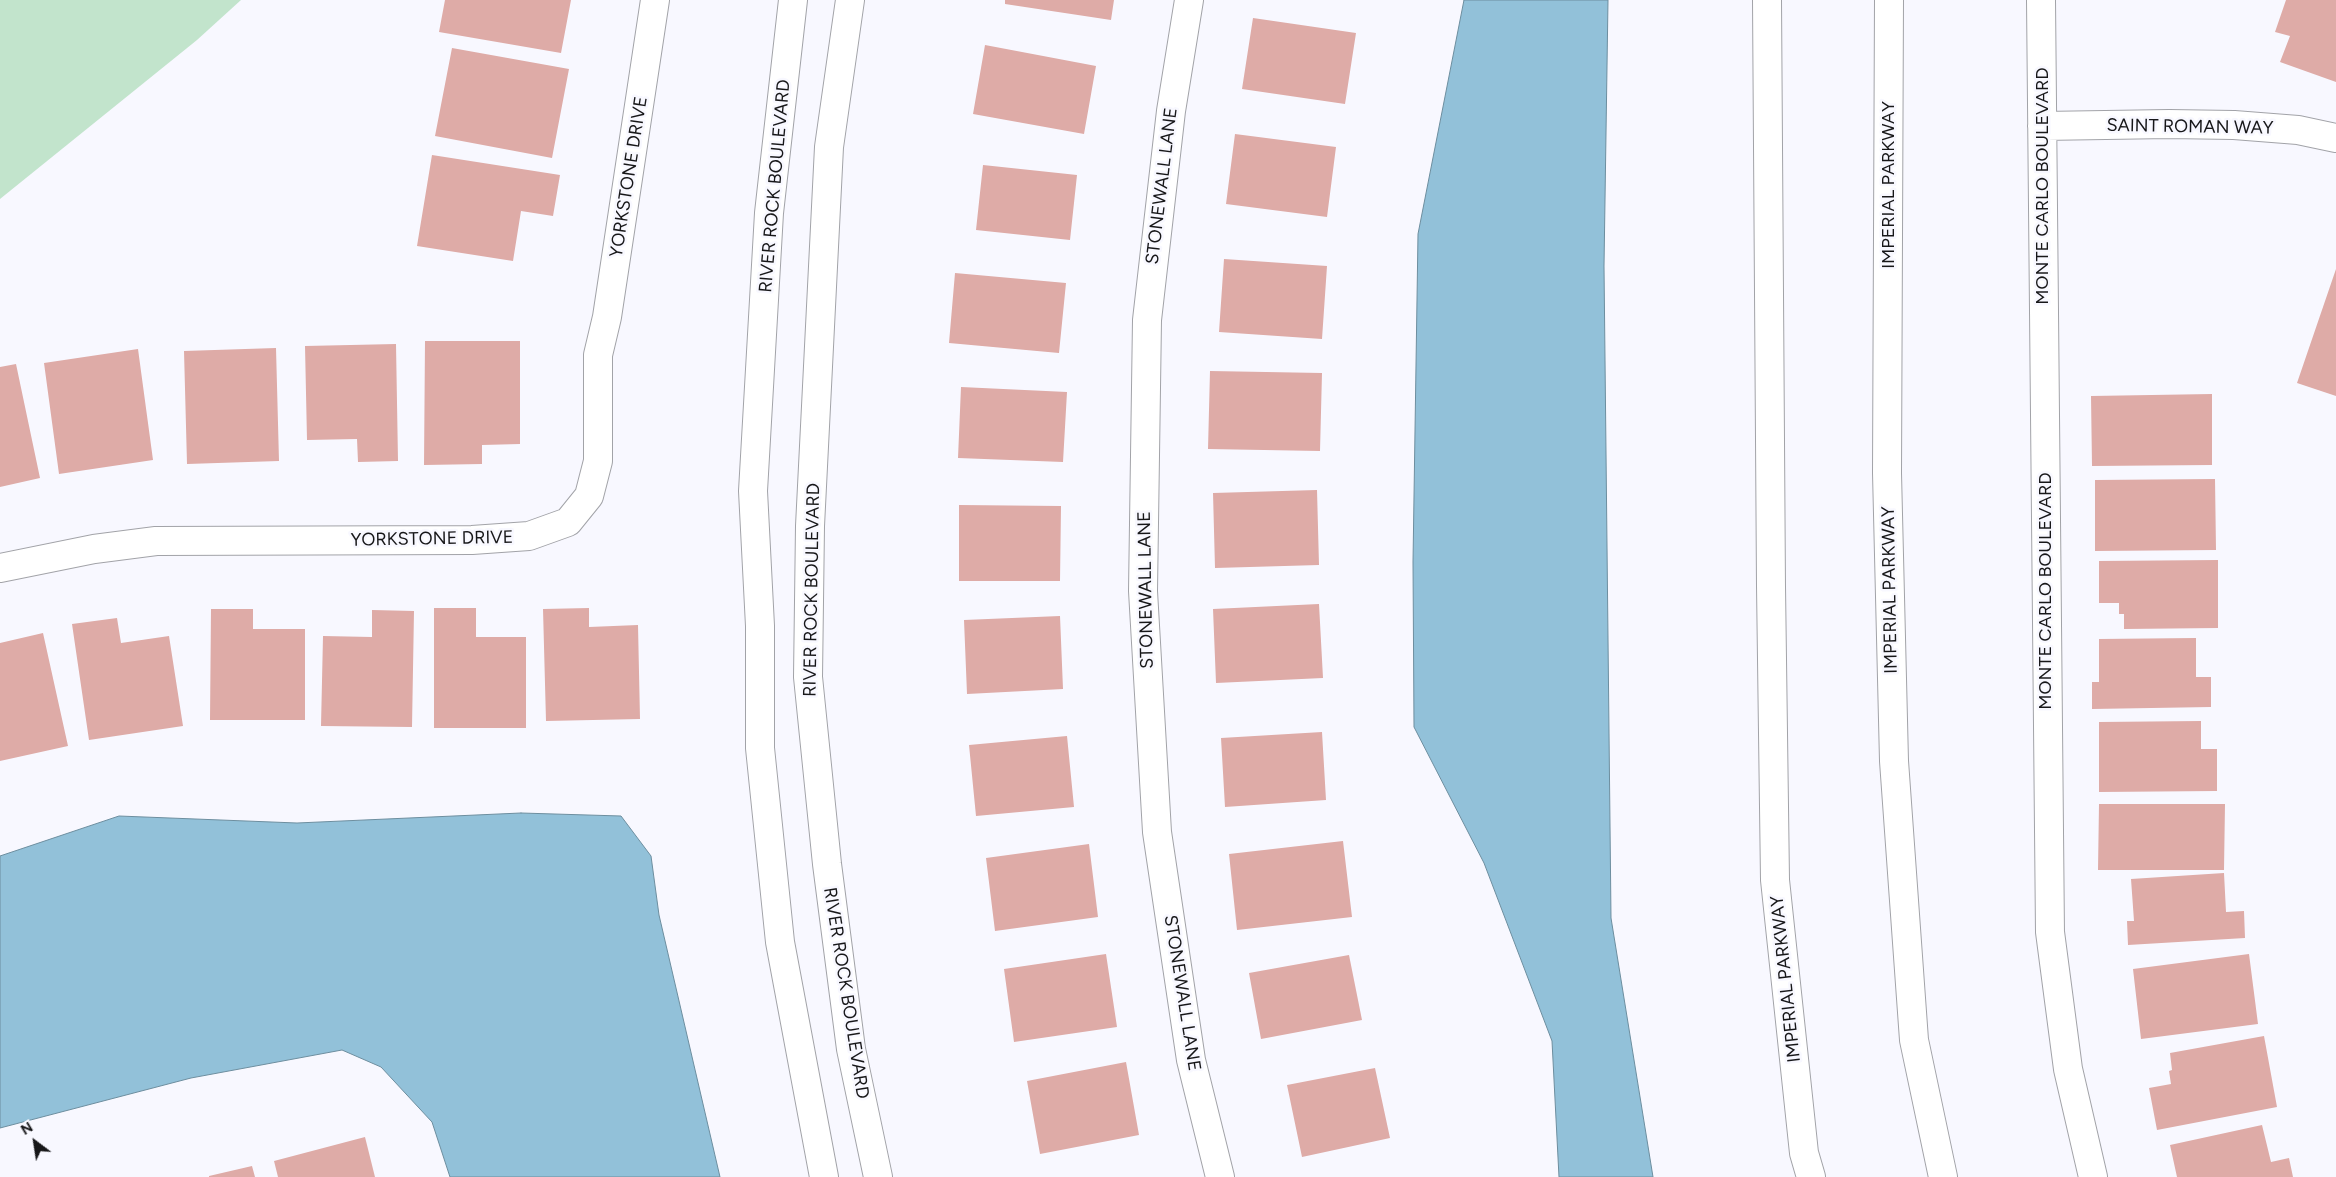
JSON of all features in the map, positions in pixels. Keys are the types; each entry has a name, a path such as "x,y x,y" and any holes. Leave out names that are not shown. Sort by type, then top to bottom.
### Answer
{"street":[{"name":"YORKSTONE DRIVE","path":"0,568 94,549 156,541 472,540 529,536 568,522 589,496 598,461 598,355 607,316 656,0"},
{"name":"RIVER ROCK BOULEVARD","path":"793,0 769,213 752,491 760,626 760,748 780,942 824,1177"},
{"name":"RIVER ROCK BOULEVARD","path":"850,0 829,147 810,526 808,676 827,864 849,1040 878,1177"},
{"name":"STONEWALL LANE","path":"1188,0 1170,111 1147,320 1143,592 1157,832 1191,1060 1220,1177"},
{"name":"IMPERIAL PARKWAY","path":"1767,0 1770,586 1775,880 1804,1153 1810,1177"},
{"name":"IMPERIAL PARKWAY","path":"1889,0 1887,473 1894,761 1914,1040 1943,1177"},
{"name":"MONTE CARLO BOULEVARD","path":"2041,0 2050,932 2068,1069 2093,1177"},
{"name":"SAINT ROMAN WAY","path":"2042,126 2234,125 2298,130 2336,138"}],"green space":[{"path":"0,0 241,0 197,40 0,199"}],"water":[{"path":"1464,0 1608,0 1604,266 1611,918 1653,1177 1559,1177 1552,1041 1484,863 1414,727 1413,562 1418,234"},
{"path":"521,813 621,816 651,856 659,915 720,1177 450,1177 432,1122 381,1067 342,1050 191,1078 0,1128 0,856 119,816 297,823"}],"building":[{"path":"445,0 571,0 561,53 439,32"},
{"path":"1005,0 1114,0 1111,20 1005,4"},
{"path":"2286,0 2336,0 2336,82 2280,62 2290,36 2275,32"},
{"path":"1253,18 1356,33 1345,104 1242,89"},
{"path":"985,45 1096,66 1084,134 973,114"},
{"path":"452,48 569,69 552,158 435,136"},
{"path":"1235,134 1336,147 1327,217 1226,204"},
{"path":"432,155 560,175 553,216 521,211 513,261 417,246"},
{"path":"983,165 1077,175 1070,240 976,230"},
{"path":"1224,259 1327,266 1322,339 1219,332"},
{"path":"2336,269 2336,396 2297,383"},
{"path":"955,273 1066,283 1059,353 949,343"},
{"path":"425,341 520,341 520,444 482,445 482,464 424,465"},
{"path":"396,344 398,461 358,462 357,439 307,440 305,346"},
{"path":"276,348 279,461 187,464 184,351"},
{"path":"138,349 153,460 59,474 44,363"},
{"path":"16,364 40,478 0,487 0,367"},
{"path":"1210,371 1322,373 1320,451 1208,449"},
{"path":"961,387 1067,392 1063,462 958,458"},
{"path":"2212,394 2212,465 2092,466 2091,396"},
{"path":"2215,479 2216,550 2095,551 2095,480"},
{"path":"1317,490 1319,565 1215,568 1213,493"},
{"path":"959,505 1061,506 1060,581 959,581"},
{"path":"2218,560 2218,628 2124,629 2124,614 2119,614 2119,603 2099,603 2099,561"},
{"path":"1319,604 1323,678 1216,683 1213,609"},
{"path":"434,608 476,608 476,637 526,637 526,728 434,728"},
{"path":"589,608 589,627 638,625 640,719 546,721 543,609"},
{"path":"211,609 253,609 253,629 305,629 305,720 210,720"},
{"path":"372,610 414,611 412,727 321,726 323,636 372,637"},
{"path":"1060,616 1063,689 967,694 964,620"},
{"path":"117,618 121,643 169,636 183,726 89,740 72,624"},
{"path":"43,633 68,746 0,761 0,643"},
{"path":"2196,638 2196,677 2211,677 2211,707 2092,709 2092,682 2099,682 2099,639"},
{"path":"2201,721 2201,749 2217,749 2217,791 2099,792 2099,722"},
{"path":"1322,732 1326,800 1225,807 1221,738"},
{"path":"1067,736 1074,807 976,816 969,745"},
{"path":"2099,804 2225,804 2224,870 2098,870"},
{"path":"1343,841 1352,917 1237,930 1229,854"},
{"path":"1089,844 1098,917 995,931 986,858"},
{"path":"2224,873 2226,912 2244,911 2245,938 2128,945 2127,921 2134,921 2131,879"},
{"path":"1106,954 1117,1027 1014,1042 1004,969"},
{"path":"2249,954 2258,1024 2141,1039 2133,969"},
{"path":"1349,955 1362,1020 1261,1039 1249,973"},
{"path":"2264,1036 2277,1107 2157,1130 2149,1088 2171,1084 2169,1071 2172,1070 2170,1053"},
{"path":"1126,1062 1139,1135 1040,1154 1027,1081"},
{"path":"1375,1068 1390,1138 1302,1157 1287,1085"},
{"path":"2262,1125 2271,1162 2289,1158 2293,1177 2177,1177 2170,1145"},
{"path":"365,1137 375,1177 278,1177 274,1161"},
{"path":"252,1166 255,1177 209,1177 209,1176"}]}
